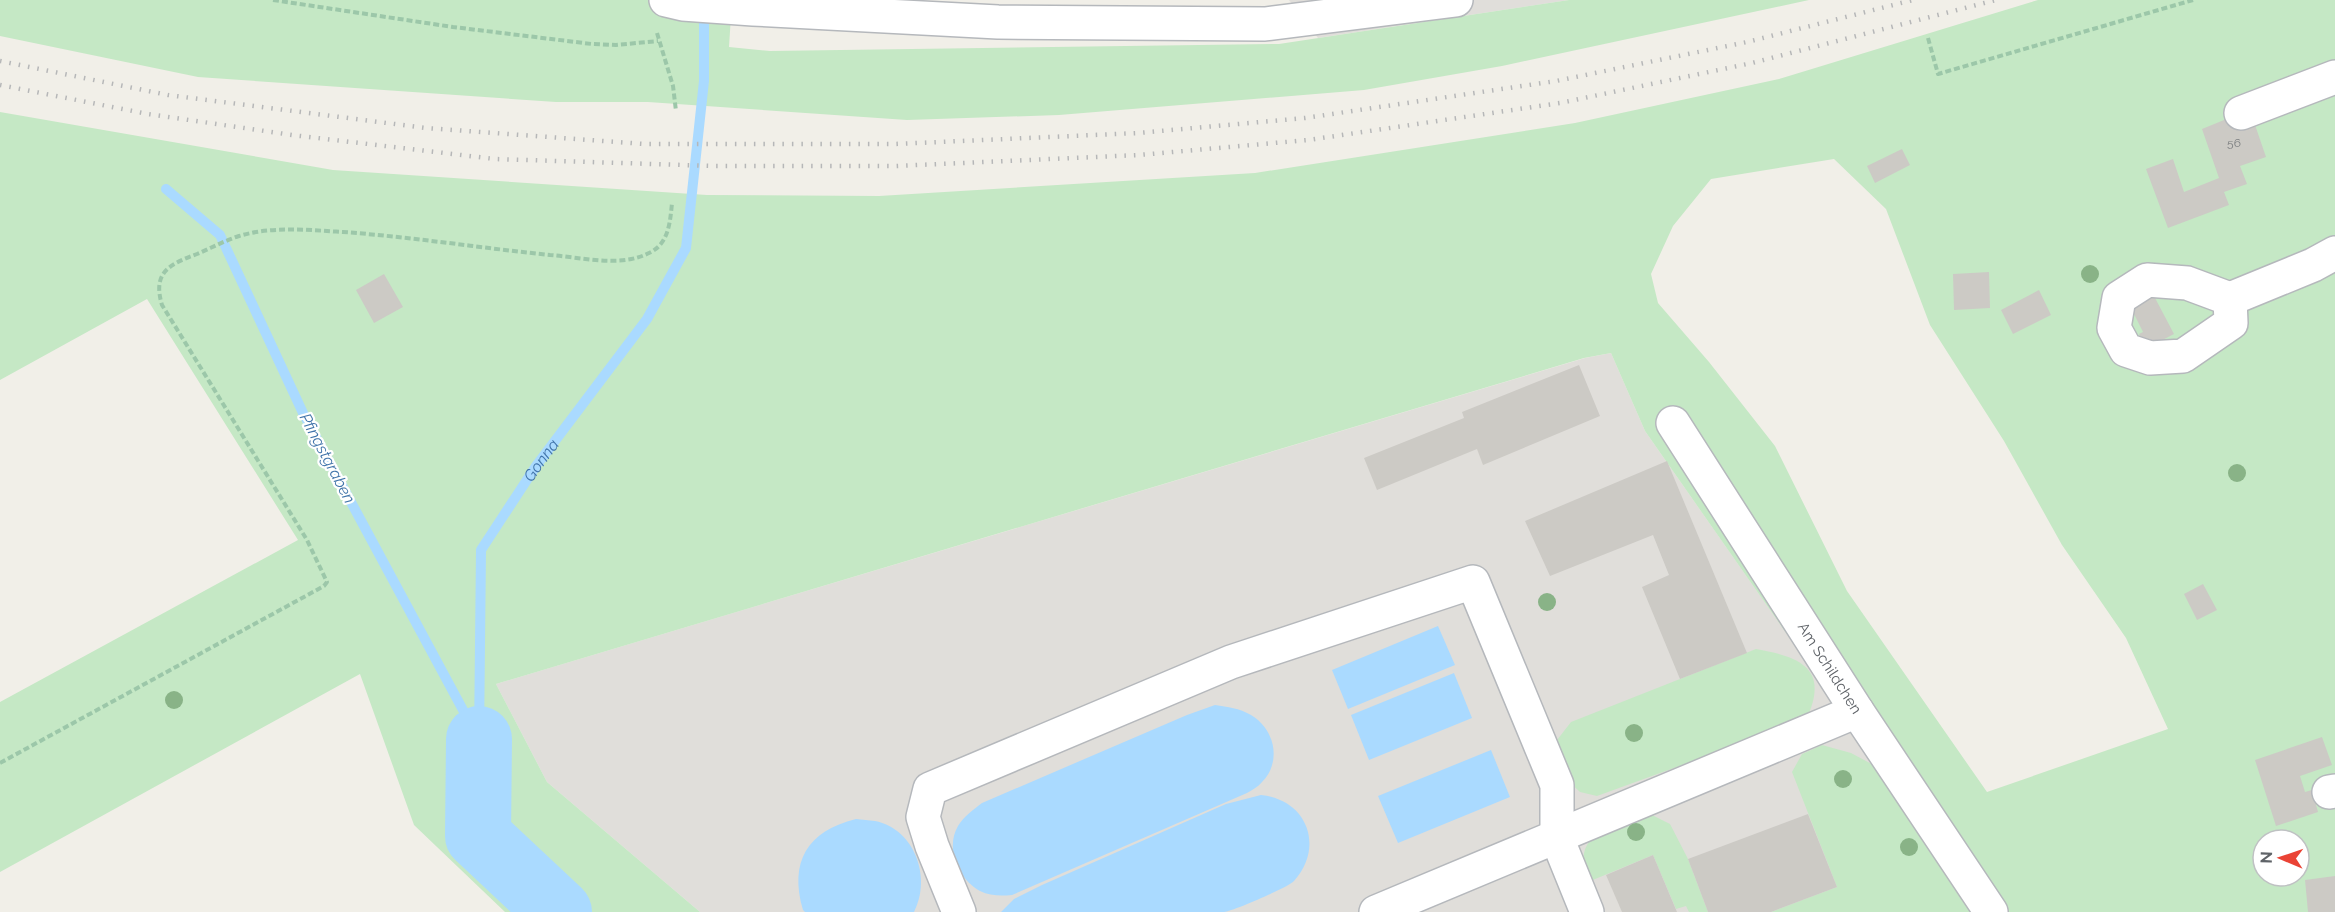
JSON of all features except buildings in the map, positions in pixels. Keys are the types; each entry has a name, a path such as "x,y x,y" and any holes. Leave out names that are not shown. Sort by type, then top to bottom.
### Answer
{"street":[{"path":"675,2 753,9 998,22 1265,24 1456,0"},
{"path":"2241,113 2335,77"},
{"path":"2230,298 2313,265 2335,253"},
{"name":"Am Schildchen","path":"1673,423 1857,711 1991,912"},
{"path":"958,912 923,817 930,789 1231,662 1473,582 1557,785 1557,838 1587,912"},
{"path":"1376,912 1857,711"}],"path":[{"path":"273,0 475,30 592,44 658,41 672,82 676,111"},
{"path":"1928,38 1938,74 2193,0"},
{"path":"0,763 314,592 327,582 320,562 162,305 159,285 169,266 239,236 297,229 544,254 628,260 649,254 664,241 672,203"}],"shaded area":[{"path":"1289,0 1569,0 1318,38"},
{"path":"1611,353 1645,431 1882,770 1973,912 700,912 547,782 496,684 1585,358"}],"green space":[{"path":"0,0 732,0 729,47 770,51 1279,44 1569,0 1809,0 1502,66 1364,90 1059,115 907,120 648,102 556,102 198,77 0,36"},
{"path":"2038,0 2335,0 2335,912 1771,912 1837,887 1792,772 1802,754 1822,745 1851,753 1881,769 1645,431 1611,353 1584,358 496,684 547,782 700,912 505,912 414,825 360,674 0,872 0,702 298,540 147,299 0,380 0,112 333,170 707,195 879,196 1255,173 1575,123 1779,79","holes":["1834,159 1886,209 1930,325 2004,441 2062,545 2126,638 2168,729 1987,792 1847,591 1775,446 1709,362 1658,303 1651,274 1673,226 1711,179"]},
{"path":"1756,649 1786,656 1807,668 1813,677 1815,689 1813,703 1806,720 1597,796 1580,792 1566,779 1558,757 1557,740 1571,722"},
{"path":"1652,815 1670,824 1688,859 1708,912 1689,912 1686,906 1676,909 1653,855 1588,882 1584,854 1592,839 1616,825"}],"water":[{"path":"1438,626 1455,665 1348,709 1332,670"},
{"path":"1454,673 1472,718 1369,760 1351,715"},
{"path":"1215,705 1238,709 1251,715 1266,729 1270,737 1274,756 1272,765 1268,774 1255,788 1012,895 988,894 972,886 965,879 953,853 954,835 963,819 982,803"},
{"path":"1491,750 1510,797 1398,843 1378,796"},
{"path":"1261,795 1277,799 1300,815 1309,840 1308,854 1294,881 1238,908 1224,912 1001,912 1014,899 1042,885 1226,804"},
{"path":"856,819 875,821 889,826 910,844 920,870 921,885 914,912 805,912 803,910 798,877 806,851 814,840 825,832 839,824"}],"waterway":[{"name":"Gonna","path":"479,739 481,550 536,466 647,319 686,248 704,81 704,9"},
{"name":"Pfingstgraben","path":"166,189 220,235 303,413 477,736"},
{"name":"Gonna","path":"479,739 478,836 559,912"}],"railway":[{"path":"0,61 168,95 426,128 644,144 895,144 1138,133 1305,118 1556,81 1747,42 1913,0"},
{"path":"0,85 148,114 292,135 495,159 715,166 896,166 1139,155 1308,140 1560,103 1752,63 1996,0"}]}
